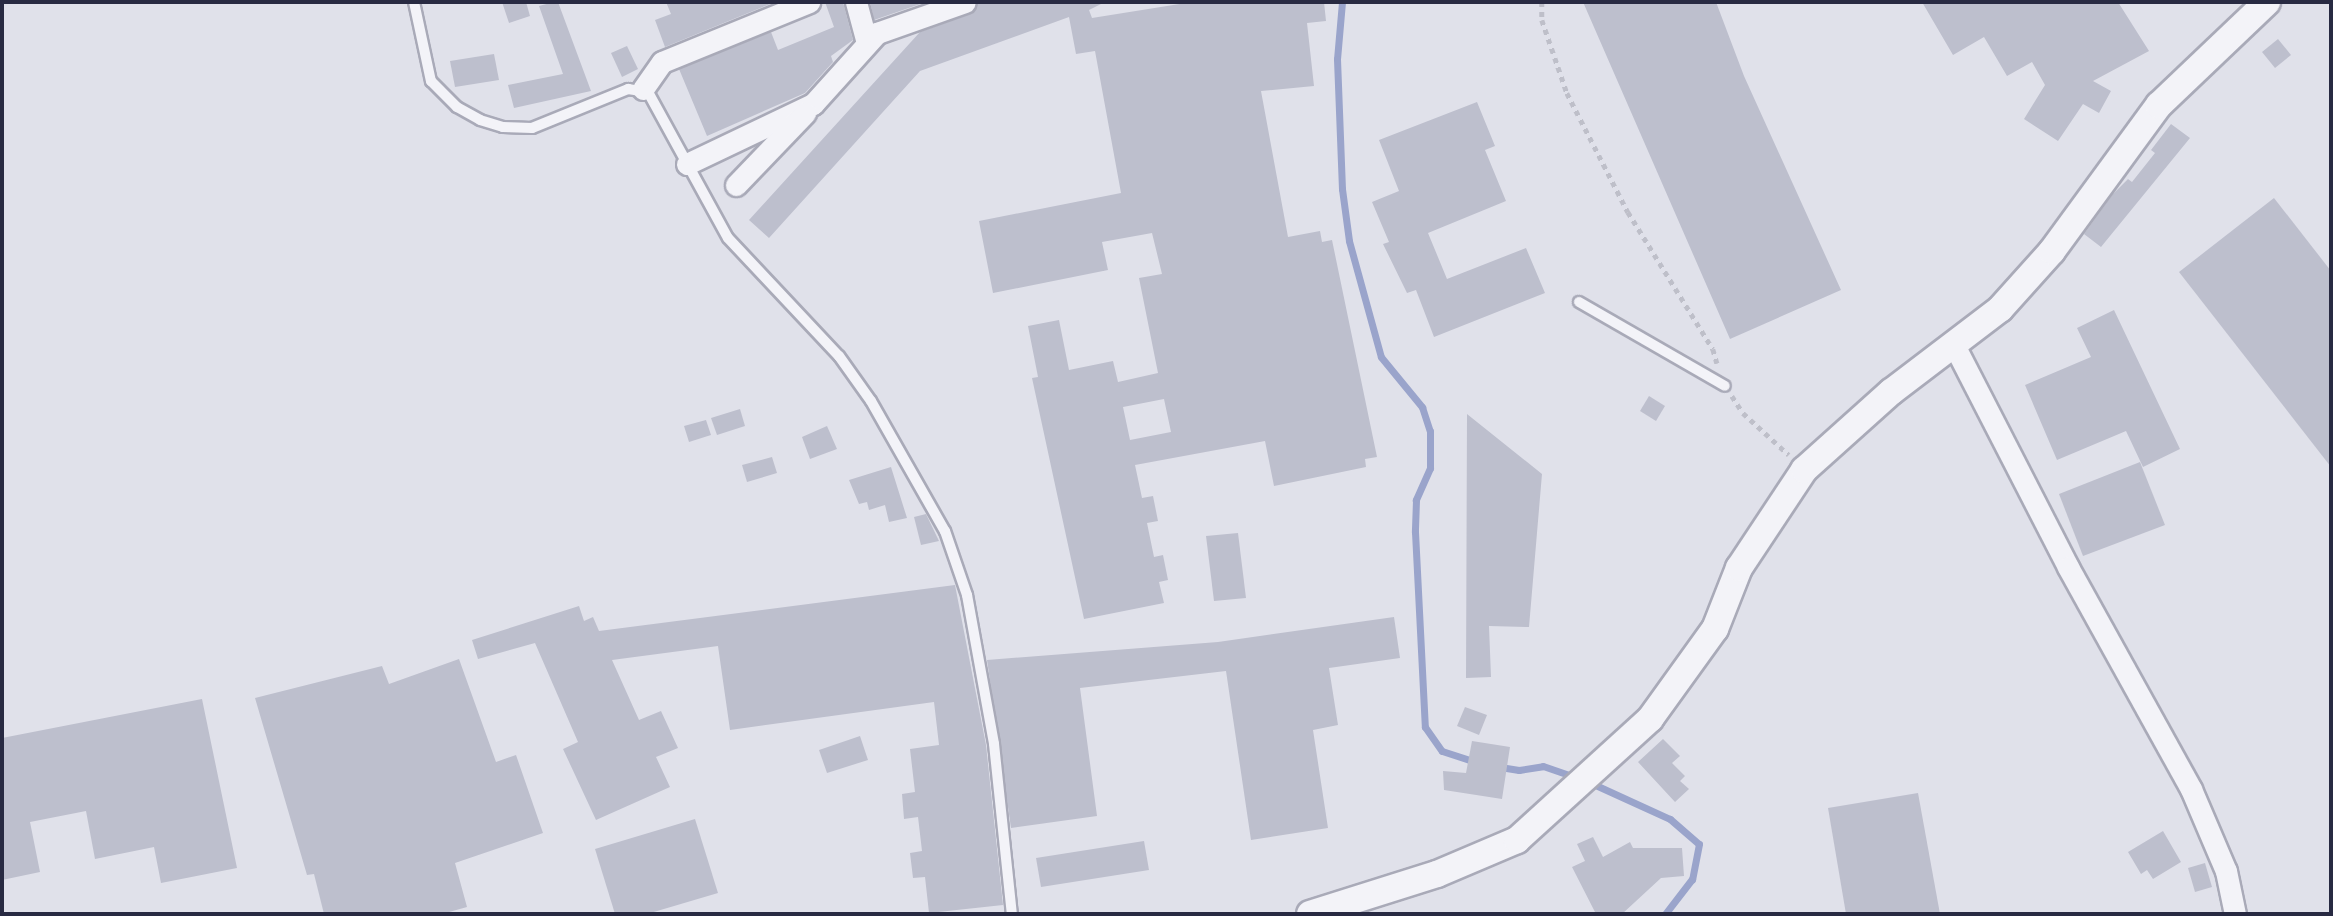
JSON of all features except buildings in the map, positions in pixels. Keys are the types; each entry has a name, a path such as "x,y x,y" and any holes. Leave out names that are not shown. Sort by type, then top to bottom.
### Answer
{"street":[{"path":"643,89 662,62 809,2"},
{"path":"856,2 867,43"},
{"path":"736,185 877,33 965,2"},
{"path":"1310,914 1476,859 1517,840 1551,813 1650,719 1715,629 1739,568 1804,470 1891,392 1955,347 2000,309 2052,251 2159,105 2267,2"},
{"path":"687,164 813,104"},
{"path":"1955,347 2068,567 2191,789 2226,871 2235,914"}],"lane":[{"path":"414,2 430,81 457,107 480,120 503,127 532,128 628,89 643,89 657,103 728,238 839,356 863,390 945,531 967,596 990,718 1012,914"},
{"path":"1579,302 1725,386"}],"path":[{"path":"1542,2 1542,20 1567,93 1628,212 1713,349 1725,386 1743,413 1804,470"}],"waterway":[{"path":"1342,2 1337,59 1342,189 1349,241 1381,357 1422,407 1430,431 1430,468 1416,500 1415,532 1425,727 1442,751 1475,762"},
{"path":"1500,767 1519,770 1543,766 1577,778"},
{"path":"1591,783 1670,819 1699,844 1692,879 1665,914"}]}
